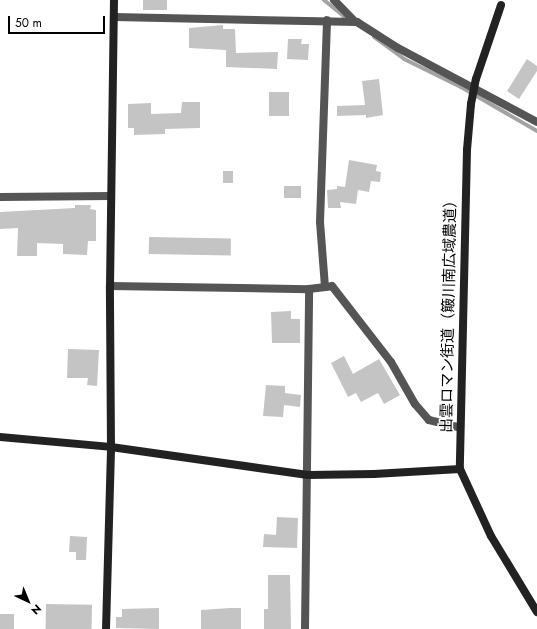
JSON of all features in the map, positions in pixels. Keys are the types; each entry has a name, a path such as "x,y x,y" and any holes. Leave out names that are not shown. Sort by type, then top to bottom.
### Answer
{"street":[{"path":"106,629 111,447 110,286 114,0"},
{"path":"334,0 355,22 537,122"},
{"name":"出雲ロマン街道（簸川南広域農道）","path":"502,2 478,73 471,104 467,150 460,469 491,536 537,612"},
{"path":"114,17 327,20 355,22"},
{"path":"326,287 320,222 327,20"},
{"path":"0,196 111,196"},
{"path":"110,286 310,288 332,286 386,356 416,404 428,420 460,428"},
{"path":"305,629 310,288"},
{"path":"0,437 111,447 308,475 374,474 460,469"}],"building":[{"path":"143,0 167,0 167,10 143,10"},
{"path":"223,25 223,29 235,29 236,53 278,52 277,69 226,67 226,50 189,48 189,28"},
{"path":"288,39 302,39 301,44 309,44 308,60 287,59"},
{"path":"527,59 537,66 537,71 519,99 507,91"},
{"path":"379,79 383,115 366,118 366,115 337,116 337,106 365,105 362,81"},
{"path":"269,92 289,92 289,116 269,116"},
{"path":"182,102 200,102 200,128 165,129 165,134 134,135 134,128 128,128 128,104 151,103 151,114 181,113"},
{"path":"349,160 377,165 376,171 381,172 380,182 371,181 369,192 358,190 356,204 340,202 341,208 328,208 327,190 337,189 337,186 345,187"},
{"path":"223,171 233,171 233,183 223,183"},
{"path":"284,186 301,186 301,198 284,198"},
{"path":"75,205 91,205 90,209 96,210 96,241 88,241 87,255 63,254 63,244 37,243 37,256 17,256 18,228 0,229 0,212 75,208"},
{"path":"149,237 231,238 231,255 149,254"},
{"path":"291,311 291,319 300,319 300,343 272,343 271,312"},
{"path":"68,349 99,350 97,386 87,385 88,378 67,378"},
{"path":"344,356 353,374 379,359 400,395 384,404 378,393 361,402 356,393 348,397 331,363"},
{"path":"266,385 285,386 285,393 301,395 300,407 284,405 283,417 263,416"},
{"path":"277,517 298,518 297,548 263,547 264,534 276,535"},
{"path":"70,536 87,537 86,560 76,560 76,552 69,552"},
{"path":"268,575 290,575 291,629 264,629 264,609 268,609"},
{"path":"46,604 92,605 92,629 46,629"},
{"path":"159,608 159,629 116,628 116,617 122,617 122,609"},
{"path":"241,608 241,629 201,629 201,610"},
{"path":"0,614 14,614 14,629 0,629"}],"waterway":[{"path":"324,0 344,16"},
{"path":"374,37 404,59 461,87 537,131"}]}
